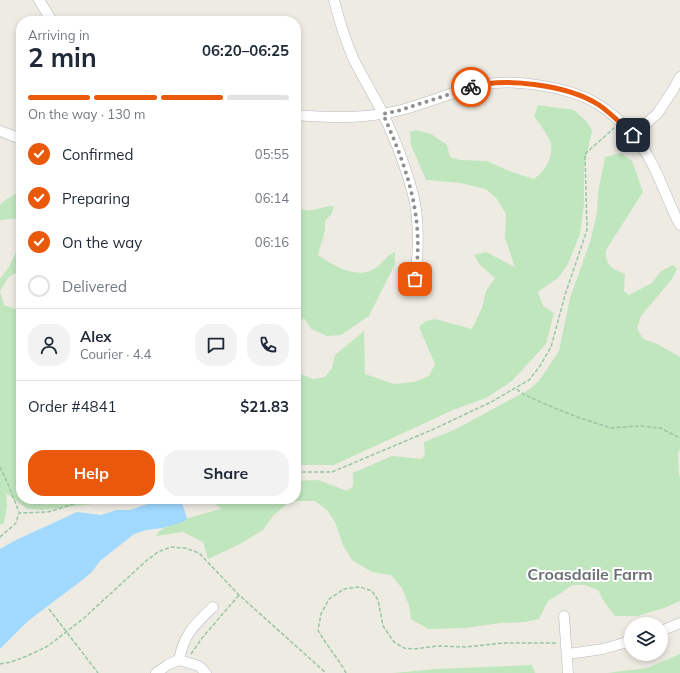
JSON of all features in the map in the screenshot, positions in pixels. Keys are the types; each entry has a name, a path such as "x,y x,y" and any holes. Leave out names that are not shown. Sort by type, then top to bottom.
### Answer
{"street":[{"path":"39,0 49,16"},
{"path":"334,0 341,26 350,49 383,114 396,144 410,185 415,203 418,226 418,250 414,288"},
{"path":"633,135 657,114 680,77"},
{"path":"301,115 339,118 383,114 401,110 482,84 513,82 536,85 584,97 598,104 633,135 655,169 680,225"},
{"path":"0,131 16,137"},
{"path":"183,662 181,649 187,635 195,624 213,607"},
{"path":"564,616 568,654 568,673"},
{"path":"668,628 680,623"},
{"path":"568,654 603,649 624,643"},
{"path":"156,673 169,664 183,662 198,666 206,673"}],"path":[{"path":"301,472 332,472 434,430 491,402 529,380 540,366 552,346 565,295 587,230 585,154 620,122"},
{"path":"516,388 521,393 545,404 577,417 611,428 641,426 660,428 680,438"},
{"path":"0,468 19,513 16,523 0,536"},
{"path":"19,513 48,512 74,504"},
{"path":"0,664 11,662 27,656 48,646 84,618 146,561 158,552 171,547 185,548 199,553 239,595 326,673"},
{"path":"346,673 318,630 321,614 329,599 344,589 360,587 372,592 378,600 382,626 394,642 404,648 414,649 439,646 466,647 503,643 567,643"},
{"path":"183,662 239,595"},
{"path":"48,609 67,631 98,673"}],"green space":[{"path":"538,105 574,110 586,121 592,130 584,169 584,204 580,234 568,264 558,278 538,292 543,306 554,313 546,344 512,381 486,398 453,410 334,465 301,465 301,374 313,379 325,377 332,368 335,355 364,331 365,374 394,384 414,382 429,376 435,364 419,327 426,321 435,319 472,329 482,308 486,291 495,278 479,264 474,255 486,252 515,267 505,238 506,214 497,199 486,189 460,183 426,180 411,145 410,132 416,130 431,134 447,145 450,157 460,160 487,161 509,171 534,179 542,172 549,160 551,155 551,144 544,130 534,116"},
{"path":"621,153 632,161 643,192 606,250 607,260 610,266 625,274 624,291 629,295 652,283 661,271 673,265 677,269 672,279 641,316 637,328 643,339 657,344 680,357 680,449 678,453 680,476 680,601 664,608 637,616 615,616 603,600 598,590 585,585 572,585 548,601 539,619 525,622 501,623 464,628 428,629 411,619 409,605 402,588 391,575 372,572 352,560 343,545 335,522 327,510 315,501 301,501 301,481 318,480 347,491 353,486 353,473 392,456 421,459 425,455 424,442 456,429 530,389 539,381 559,351 570,298 590,242 597,213 598,193 605,157"},
{"path":"16,194 16,218 0,220 0,205 5,200"},
{"path":"334,206 332,213 325,221 325,230 318,255 339,268 347,271 363,273 371,271 395,252 395,264 369,316 341,335 327,336 311,329 304,318 301,321 301,208 310,210"},
{"path":"16,252 16,272 8,278 0,291 0,279 9,267"},
{"path":"0,291 4,305 16,309 16,501 6,493 7,507 4,523 0,525"},
{"path":"20,504 93,504 41,510 27,509"},
{"path":"215,504 287,504 273,516 263,530 240,544 208,559 203,542 183,532 156,536 160,531 175,523 221,509"},
{"path":"680,654 680,673 607,673 647,668 664,661 668,661 668,659"},
{"path":"532,665 535,673 393,673 436,669"}],"water":[{"path":"147,504 182,504 187,519 183,522 163,528 146,530 134,534 100,561 91,573 28,621 0,649 0,549 77,512 101,515 116,510 130,510"}],"way so far":[{"path":"415,279 418,250 418,226 415,203 396,144 383,114 401,110 471,87"}],"district":[{"name":"Croasdaile Farm","path":"590,574"}],"route":[{"path":"471,87 482,84 513,82 536,85 579,95 598,104 633,135"}]}
